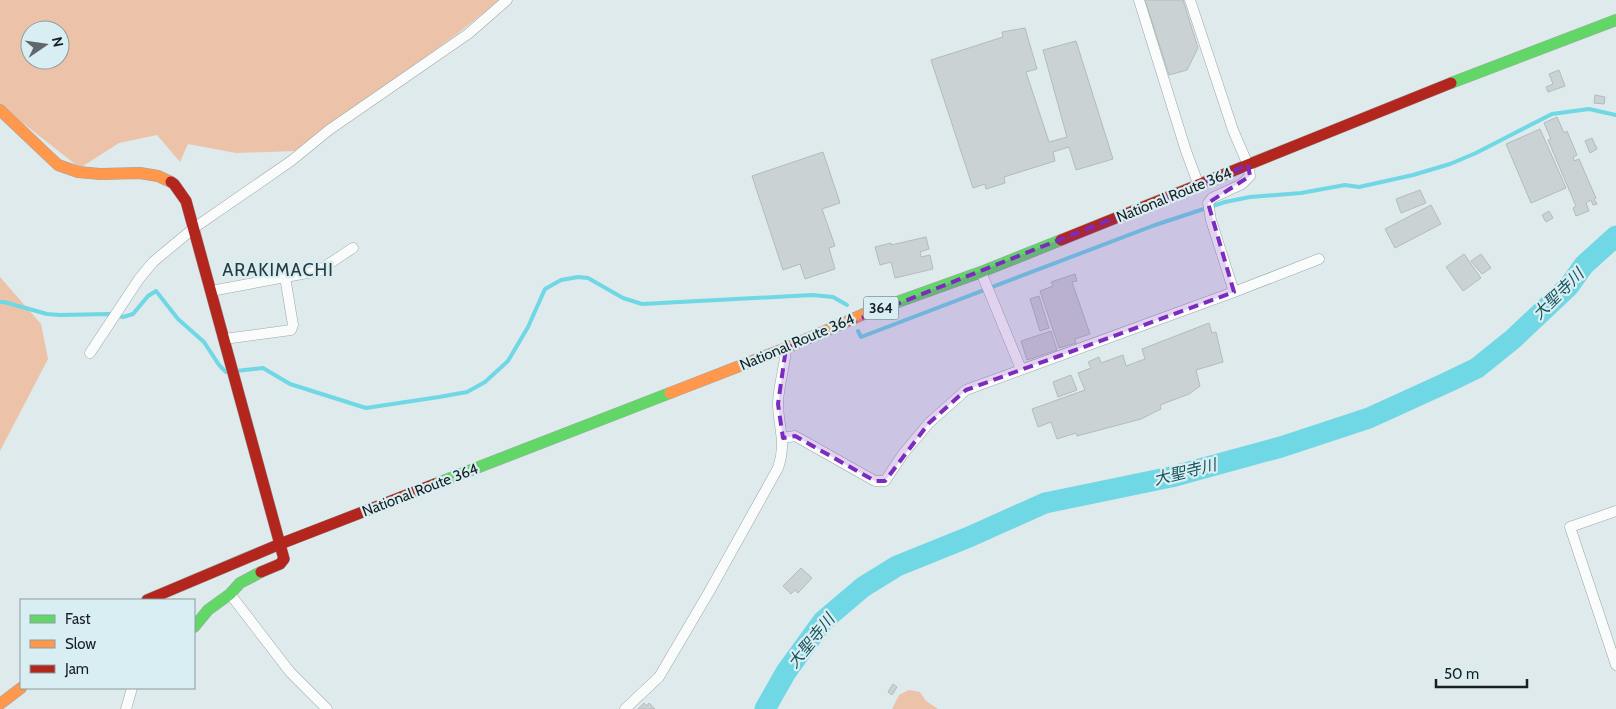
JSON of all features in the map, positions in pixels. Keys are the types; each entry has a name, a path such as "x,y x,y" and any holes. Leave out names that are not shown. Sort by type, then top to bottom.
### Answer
{"main road":[{"name":"National Route 364","path":"149,599 280,544 786,348 870,312 981,272 1199,186 1426,93 1616,20"},
{"path":"0,110 58,165 70,172 158,175 168,180 181,192 192,216 284,559 280,564 249,577 208,610 195,625"},
{"path":"0,704 20,689"}],"street":[{"path":"90,353 139,279 153,262 194,228 291,161 329,130 468,34 508,0"},
{"path":"1140,0 1186,151 1199,186"},
{"path":"1190,0 1233,130 1248,165 1250,176 1242,184 1212,198 1208,203 1211,220 1234,292"},
{"path":"211,291 318,271 353,248"},
{"path":"783,438 796,436 875,481 885,481 903,454 929,423 966,390 1319,259"},
{"path":"981,272 1021,369"},
{"path":"224,339 292,330 293,325 285,277"},
{"path":"625,709 659,677 778,468 782,456 783,438 778,404 786,348"},
{"path":"1616,511 1570,527 1616,665"},
{"path":"230,594 290,672 327,709"},
{"path":"126,709 132,689"}],"highlighted area":[{"path":"1248,165 1250,176 1208,203 1234,292 966,390 929,423 885,481 875,481 795,436 783,438 778,404 786,348"}],"shaded area":[{"path":"0,0 500,0 457,34 296,151 236,153 188,144 180,162 157,135 119,143 80,168 0,105"},
{"path":"0,277 41,324 48,359 0,451"},
{"path":"909,690 920,692 926,701 938,709 892,709 899,695"}],"building":[{"path":"1145,0 1183,0 1198,48 1187,70 1169,75"},
{"path":"1025,28 1037,69 1026,72 1049,142 1067,137 1043,50 1076,41 1113,159 1076,170 1069,147 1053,152 1055,161 1004,177 1005,183 986,189 985,184 973,188 931,60 1003,37 1002,32"},
{"path":"1559,70 1565,86 1548,92 1546,87 1553,84 1549,74"},
{"path":"1595,95 1605,97 1604,104 1594,103"},
{"path":"1557,117 1564,133 1567,131 1577,155 1573,157 1574,161 1579,159 1596,198 1594,199 1597,204 1593,205 1591,200 1586,203 1589,211 1576,216 1573,208 1576,206 1548,140 1551,139 1544,123"},
{"path":"1540,129 1566,188 1531,203 1506,144"},
{"path":"1592,138 1597,149 1590,153 1585,141"},
{"path":"823,152 840,203 822,209 835,246 829,248 835,269 805,279 800,264 783,270 752,176"},
{"path":"1420,190 1426,203 1401,213 1396,199"},
{"path":"1431,205 1441,224 1395,248 1385,229"},
{"path":"1549,211 1553,218 1546,222 1542,215"},
{"path":"926,237 929,249 920,252 921,257 930,255 933,269 895,278 891,262 880,265 875,247"},
{"path":"1464,254 1481,278 1463,291 1446,267"},
{"path":"1481,254 1491,268 1482,274 1471,261"},
{"path":"1075,274 1077,281 1072,282 1090,334 1075,339 1076,343 1059,348 1040,291 1053,286 1051,282"},
{"path":"1039,296 1049,328 1040,331 1030,299"},
{"path":"1209,323 1212,333 1216,332 1223,362 1196,370 1200,386 1189,394 1160,405 1161,409 1141,419 1077,436 1076,433 1057,439 1051,422 1038,427 1032,409 1085,390 1078,373 1091,368 1088,362 1099,357 1101,363 1123,355 1126,366 1145,359 1142,349"},
{"path":"1051,331 1057,350 1027,360 1021,341"},
{"path":"1071,375 1077,390 1058,397 1053,382"},
{"path":"801,568 812,578 798,593 795,590 791,594 783,586"},
{"path":"893,684 897,687 892,695 888,692"},
{"path":"644,703 647,706 649,703 655,709 638,709"}],"waterway":[{"path":"858,331 861,337 1155,225 1225,202 1250,197 1301,193 1345,185 1359,187 1413,175 1450,164 1476,153 1552,114 1589,109 1616,115"},
{"name":"大聖寺川","path":"765,709 786,672 823,621 863,587 897,566 969,537 1045,503 1171,477 1281,447 1369,418 1448,382 1477,368 1513,339 1569,286 1584,265 1616,236"},
{"path":"236,371 263,368 290,384 366,408 467,392 485,382 508,361 528,327 545,289 561,280 578,277 588,278 623,298 642,304 812,295 833,297 847,305"},
{"path":"0,302 47,314 110,314 123,317 133,314 148,296 156,291 178,319 204,342 219,365 226,372 229,372"}],"traffic: fast":[{"path":"1451,83 1616,20"},
{"path":"864,314 981,272 1061,240"},
{"path":"435,484 670,393"},
{"path":"195,626 208,610 230,594 240,583 261,572"}],"traffic: slow":[{"path":"0,110 58,165 78,172 100,174 140,173 158,176 171,182"},
{"path":"670,393 786,348 864,314"},
{"path":"0,704 20,689"}],"traffic: jam":[{"path":"1061,240 1451,83"},
{"path":"171,182 186,201 284,559 280,564 261,572"},
{"path":"149,599 280,544 435,484"}],"district":[{"name":"ARAKIMACHI","path":"278,270"}]}
